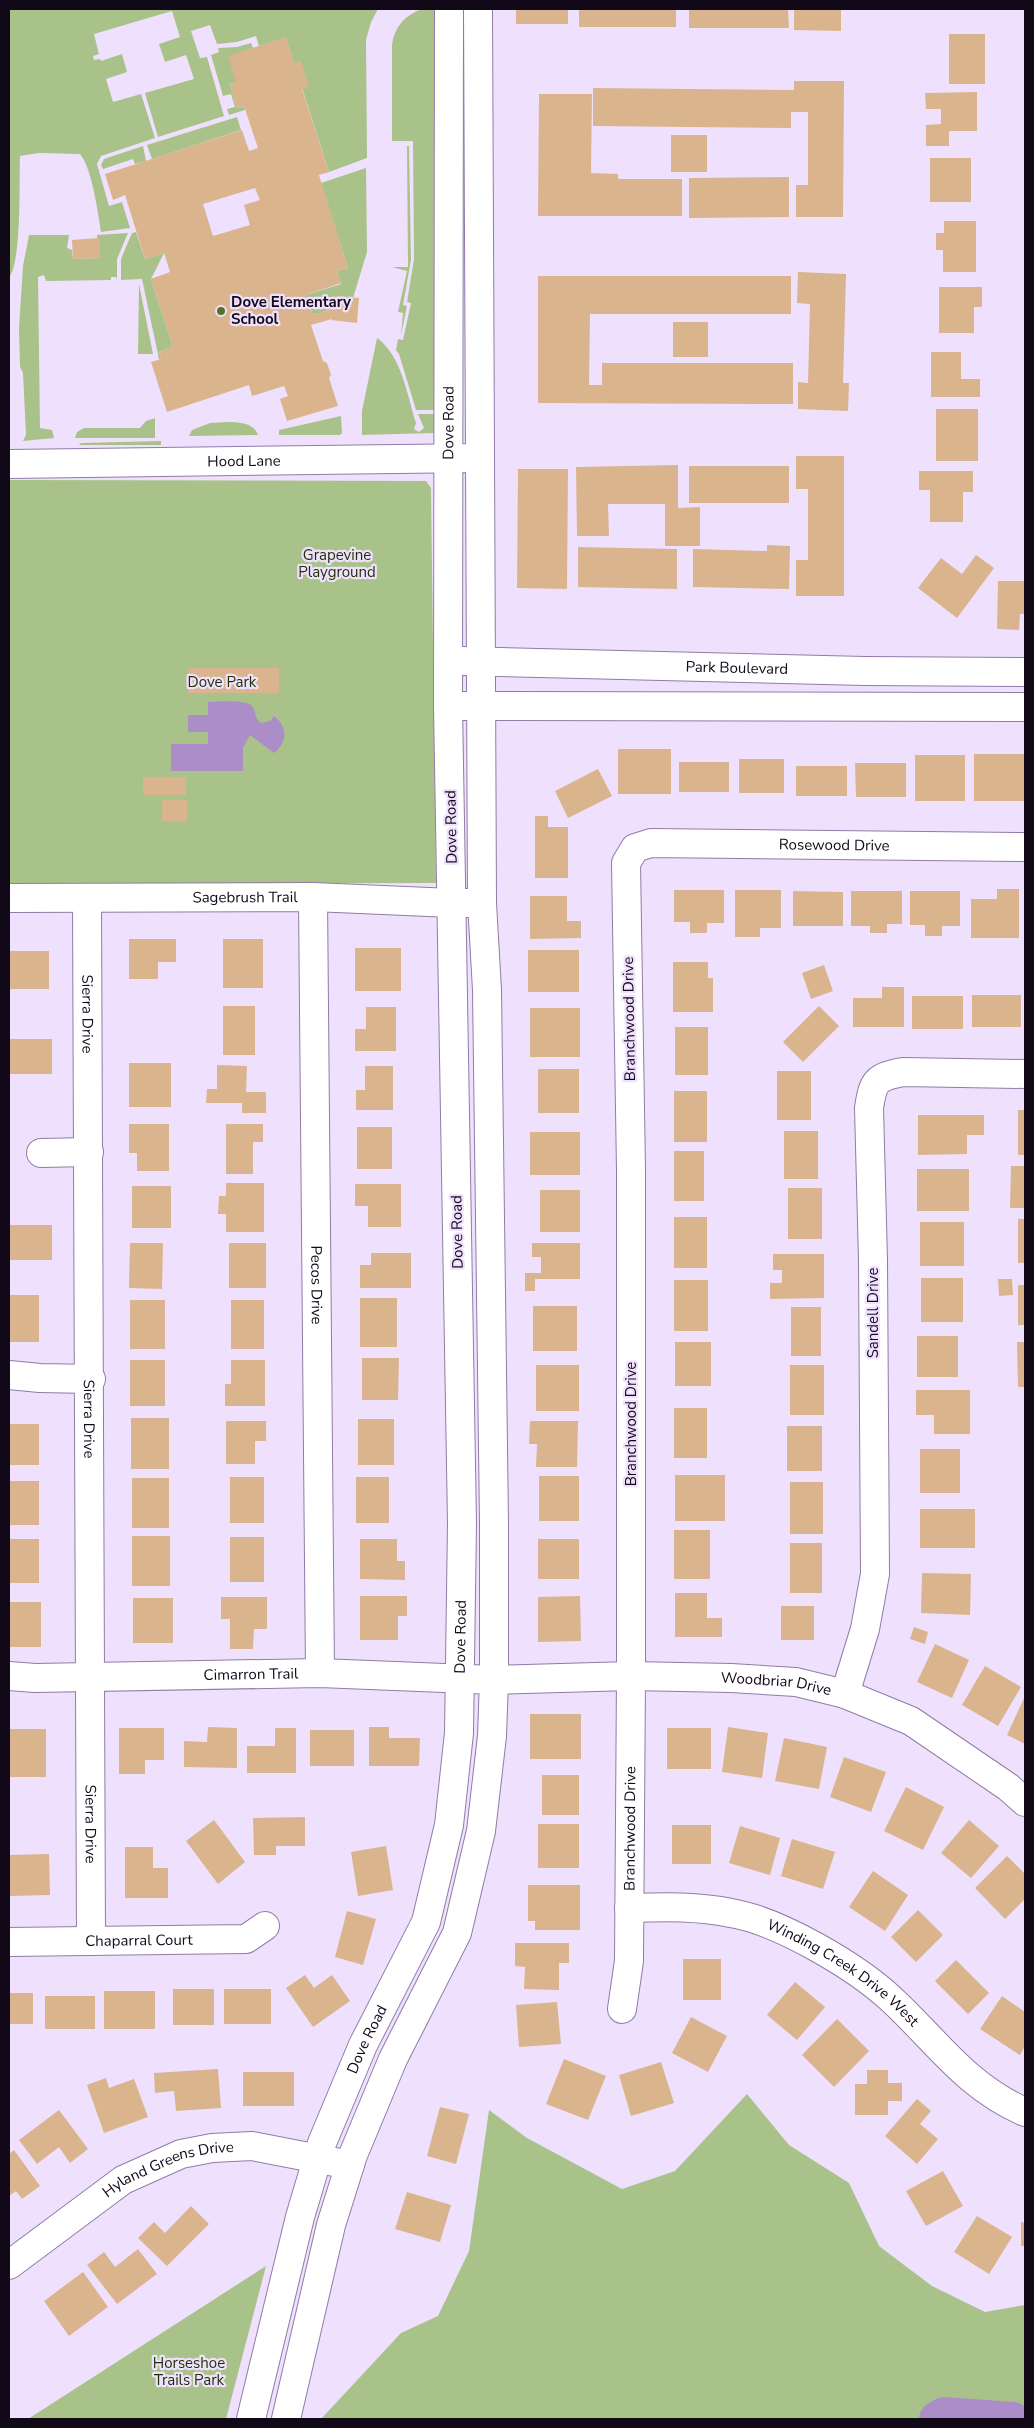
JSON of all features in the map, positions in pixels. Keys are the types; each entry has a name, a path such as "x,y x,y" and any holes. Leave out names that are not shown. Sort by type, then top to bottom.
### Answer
{"street":[{"name":"Dove Road","path":"251,2419 300,2217 318,2157 363,2045 426,1922 449,1825 460,1733 462,1680 461,1503 448,706 449,9"},
{"name":"Dove Road","path":"286,2419 331,2225 350,2165 393,2059 457,1933 481,1831 492,1736 494,1523 487,990 482,902 478,9"},
{"path":"449,53 478,54"},
{"path":"448,245 479,245"},
{"name":"Hood Lane","path":"9,464 479,458"},
{"name":"Park Boulevard","path":"448,661 865,671 1025,672"},
{"path":"864,706 865,671"},
{"path":"448,706 1025,706"},
{"name":"Rosewood Drive","path":"642,844 1025,847"},
{"name":"Branchwood Drive","path":"622,2009 629,1961 631,1676 631,1170 626,863 635,848 642,844"},
{"name":"Sagebrush Trail","path":"9,898 313,897 452,903 482,902"},
{"name":"Pecos Drive","path":"313,897 320,1673"},
{"name":"Sierra Drive","path":"87,898 91,1378 91,1941"},
{"name":"Sandell Drive","path":"845,1694 865,1630 875,1574 873,1270 869,1108 872,1088 882,1077 903,1072 1025,1074"},
{"path":"41,1153 89,1152"},
{"path":"9,1375 40,1378 91,1378"},
{"name":"Cimarron Trail","path":"9,1676 92,1677 320,1673 494,1680"},
{"name":"Woodbriar Drive","path":"494,1680 631,1676 731,1678 796,1682 845,1694 910,1721 1008,1787 1025,1802"},
{"name":"Winding Creek Drive West","path":"629,1908 677,1906 732,1913 763,1922 836,1958 890,1998 949,2060 974,2081 1007,2104 1025,2112"},
{"name":"Chaparral Court","path":"9,1942 246,1939 265,1926"},
{"path":"363,2045 393,2059"},
{"name":"Hyland Greens Drive","path":"9,2264 123,2180 175,2156 212,2148 252,2146 318,2157 350,2165"}],"green space":[{"path":"9,9 378,9 371,22 366,40 367,158 329,172 286,38 259,46 256,36 237,42 217,44 210,25 191,31 200,58 207,57 224,116 158,137 145,93 194,79 186,55 165,62 159,44 180,37 172,11 94,34 99,54 93,56 94,60 100,59 101,61 122,54 127,72 106,79 113,102 141,94 155,138 101,156 97,164 109,206 122,202 130,228 101,232 91,180 88,169 80,154 39,153 20,156 18,239 13,269 9,278"},
{"path":"422,9 433,9 435,13 434,410 416,410 399,354 396,350 398,339 403,340 411,303 407,302 414,259 413,141 392,141 392,45 395,33 401,22"},
{"path":"251,43 253,48 236,82 230,84 237,108 244,106 245,110 229,115 227,109 235,107 231,94 223,96 211,55 219,52 218,48 237,47"},
{"path":"237,117 241,130 152,159 147,145"},
{"path":"143,146 146,161 135,164 133,159 103,169 101,165 104,159"},
{"path":"407,146 409,146 411,260 403,305 407,306 401,335 403,313 398,312 407,271 392,267 408,267"},
{"path":"366,168 367,252 353,298 334,296 332,309 313,315 306,295 341,284 337,271 348,268 321,183"},
{"path":"136,232 145,259 164,253 151,279 173,347 159,352 161,359 159,359 142,279 121,280 121,259 132,233"},
{"path":"128,233 117,259 117,280 116,277 111,277 111,280 46,281 44,275 38,277 40,428 52,430 54,438 23,441 26,435 23,373 20,367 19,328 23,266 29,235 69,235 67,248 72,250 73,259 100,258 99,238 97,238 97,235"},
{"path":"139,284 153,354 138,354"},
{"path":"377,338 392,355 403,377 416,423 414,429 419,432 424,428 418,414 434,414 434,433 362,435 362,411"},
{"path":"341,416 342,433 340,435 279,435 279,430"},
{"path":"155,418 155,438 75,438 77,432 84,428 140,428 146,421"},
{"path":"228,422 250,426 258,435 189,436 192,430 210,423"},
{"path":"161,441 161,445 79,445 81,443"},
{"name":"Dove Park","path":"9,480 426,481 431,488 436,883 9,884"},
{"path":"747,2094 789,2145 849,2183 879,2246 932,2286 985,2312 1025,2305 1025,2419 321,2419 401,2333 438,2316 469,2251 489,2110 527,2138 622,2189 675,2171"},
{"name":"Horseshoe Trails Park","path":"266,2266 226,2419 28,2419"}],"shaded area":[{"path":"208,702 244,702 254,708 257,719 261,723 270,721 274,716 279,720 284,730 284,739 279,749 274,753 250,735 243,748 243,771 171,771 171,744 208,744 208,732 188,732 188,715 208,715"}],"building":[{"path":"516,9 568,9 568,24 516,24"},
{"path":"579,9 676,9 676,27 579,27"},
{"path":"689,9 788,9 789,28 689,28"},
{"path":"794,9 841,9 841,31 794,30"},
{"path":"949,34 985,34 985,84 949,84"},
{"path":"286,37 294,63 301,61 309,87 302,89 329,172 319,175 348,268 337,271 341,283 306,295 313,315 332,309 333,296 359,298 357,323 332,319 311,325 323,361 327,363 331,375 329,378 338,406 287,421 280,399 288,396 284,386 252,396 249,385 167,412 151,362 161,359 159,352 173,347 151,279 170,272 164,253 145,259 125,195 113,200 105,174 242,130 249,151 258,148 244,106 237,108 230,84 236,82 228,56","holes":["255,188 260,200 244,205 250,225 213,236 203,204"]},
{"path":"794,81 844,81 843,217 796,217 796,185 808,185 808,112 791,112 791,128 593,126 593,88 794,90"},
{"path":"977,92 977,131 949,131 949,146 926,146 926,125 941,124 941,109 926,109 925,93"},
{"path":"539,94 592,94 591,173 618,174 618,179 682,179 682,216 538,216"},
{"path":"671,135 707,135 707,172 671,172"},
{"path":"930,158 971,158 971,202 930,202"},
{"path":"789,177 789,217 689,218 689,178"},
{"path":"944,221 976,221 976,272 943,272 943,250 936,250 936,233 944,233"},
{"path":"99,238 101,258 73,259 72,240"},
{"path":"798,272 846,274 843,383 849,383 848,411 798,409 798,382 808,383 810,304 797,303"},
{"path":"538,276 791,276 791,314 590,314 589,385 602,385 602,363 793,363 793,404 538,403"},
{"path":"939,287 982,287 982,307 974,307 974,333 939,333"},
{"path":"673,322 708,322 708,357 673,357"},
{"path":"931,352 961,352 961,379 980,379 980,397 931,397"},
{"path":"936,409 978,409 978,461 936,461"},
{"path":"796,456 844,456 844,596 796,596 796,560 808,560 808,489 796,489"},
{"path":"678,465 678,508 700,507 700,546 665,546 665,504 608,504 609,536 577,536 576,467"},
{"path":"689,466 789,466 789,503 689,503"},
{"path":"518,469 568,469 567,589 517,588"},
{"path":"919,471 973,471 973,492 963,492 963,522 930,522 930,490 919,490"},
{"path":"767,545 790,546 789,589 693,587 693,549 767,551"},
{"path":"578,547 677,549 677,589 578,587"},
{"path":"976,555 994,568 957,618 918,588 941,558 962,574"},
{"path":"998,581 1025,581 1025,614 1020,614 1019,630 997,629"},
{"path":"188,668 279,668 279,693 188,693"},
{"path":"618,749 671,749 671,794 618,794"},
{"path":"974,754 1024,754 1024,801 974,801"},
{"path":"915,755 965,755 965,801 915,801"},
{"path":"739,759 784,759 784,793 739,793"},
{"path":"679,762 729,762 729,792 679,792"},
{"path":"855,763 906,763 906,797 856,797"},
{"path":"796,766 847,766 847,796 796,796"},
{"path":"598,769 612,796 568,818 555,791"},
{"path":"143,777 186,777 186,795 143,795"},
{"path":"162,800 187,800 187,821 162,821"},
{"path":"535,816 548,816 548,827 568,827 568,878 535,878"},
{"path":"997,889 1019,889 1019,938 971,938 971,899 997,899"},
{"path":"674,890 724,890 724,923 707,923 707,933 690,933 690,922 674,922"},
{"path":"735,890 781,890 781,928 760,928 760,937 735,937"},
{"path":"793,891 843,892 843,926 793,926"},
{"path":"851,891 902,891 902,924 887,924 887,933 870,933 870,926 851,926"},
{"path":"910,891 960,891 960,926 942,926 942,936 925,936 925,925 910,925"},
{"path":"530,896 567,896 567,921 581,921 581,938 530,939"},
{"path":"129,939 176,939 176,962 158,962 158,979 129,979"},
{"path":"223,939 263,939 263,988 223,988"},
{"path":"355,948 401,948 401,991 355,991"},
{"path":"528,950 579,950 579,992 528,992"},
{"path":"9,951 49,951 49,989 9,989"},
{"path":"673,962 708,962 708,978 713,978 713,1012 673,1012"},
{"path":"824,965 833,991 811,999 802,973"},
{"path":"882,987 904,987 904,1027 853,1027 853,998 882,998"},
{"path":"972,995 1021,995 1021,1027 972,1027"},
{"path":"912,996 963,996 963,1029 912,1029"},
{"path":"223,1006 255,1006 255,1055 223,1055"},
{"path":"819,1006 839,1026 803,1062 783,1042"},
{"path":"366,1007 396,1007 396,1051 355,1051 355,1029 366,1029"},
{"path":"530,1008 580,1008 580,1057 530,1057"},
{"path":"675,1027 708,1027 708,1075 675,1075"},
{"path":"9,1039 52,1039 52,1074 9,1074"},
{"path":"129,1063 171,1063 171,1107 129,1107"},
{"path":"217,1065 247,1066 246,1092 266,1092 266,1113 242,1113 242,1103 206,1103 207,1089 217,1089"},
{"path":"365,1066 393,1066 393,1110 356,1110 356,1090 365,1090"},
{"path":"538,1069 579,1069 579,1113 538,1113"},
{"path":"777,1071 811,1071 811,1120 777,1120"},
{"path":"674,1091 707,1091 707,1142 674,1142"},
{"path":"1018,1110 1025,1110 1025,1155 1018,1155"},
{"path":"918,1115 984,1115 984,1135 967,1135 967,1154 918,1155"},
{"path":"129,1124 169,1124 169,1171 137,1171 137,1153 129,1153"},
{"path":"226,1124 263,1124 263,1142 253,1142 253,1174 226,1174"},
{"path":"357,1127 392,1127 392,1169 357,1169"},
{"path":"784,1131 818,1131 818,1179 784,1179"},
{"path":"530,1132 580,1132 580,1175 530,1175"},
{"path":"674,1151 704,1151 704,1201 674,1201"},
{"path":"1011,1166 1025,1166 1025,1208 1010,1208"},
{"path":"917,1169 969,1169 969,1211 917,1211"},
{"path":"226,1183 264,1183 264,1232 226,1232 226,1214 218,1214 219,1196 226,1196"},
{"path":"355,1184 401,1184 401,1227 368,1227 368,1206 355,1206"},
{"path":"132,1186 171,1186 171,1228 132,1228"},
{"path":"788,1188 822,1188 822,1239 788,1239"},
{"path":"540,1190 580,1190 580,1232 540,1232"},
{"path":"674,1217 707,1217 707,1268 674,1268"},
{"path":"1018,1219 1025,1219 1025,1263 1018,1263"},
{"path":"920,1222 964,1222 964,1266 920,1266"},
{"path":"9,1225 52,1225 52,1260 9,1260"},
{"path":"130,1243 163,1243 162,1289 129,1288"},
{"path":"229,1243 266,1243 266,1288 229,1288"},
{"path":"532,1243 580,1243 580,1279 535,1279 535,1291 525,1291 525,1273 541,1273 541,1257 532,1257"},
{"path":"371,1253 411,1253 411,1288 360,1288 360,1265 371,1265"},
{"path":"773,1254 824,1254 824,1298 770,1299 770,1283 782,1283 782,1270 773,1270"},
{"path":"921,1278 963,1278 963,1322 921,1322"},
{"path":"998,1279 1012,1279 1013,1295 999,1296"},
{"path":"674,1280 708,1280 708,1331 674,1331"},
{"path":"1018,1285 1025,1285 1025,1325 1018,1325"},
{"path":"9,1295 39,1295 39,1342 9,1342"},
{"path":"360,1298 397,1298 397,1347 360,1347"},
{"path":"130,1300 165,1300 165,1349 130,1349"},
{"path":"231,1300 264,1300 264,1349 231,1349"},
{"path":"533,1306 577,1306 577,1351 533,1351"},
{"path":"791,1307 821,1307 821,1356 791,1356"},
{"path":"917,1336 958,1336 958,1377 917,1377"},
{"path":"675,1342 711,1342 711,1386 675,1386"},
{"path":"1017,1342 1025,1342 1025,1387 1018,1387"},
{"path":"362,1358 399,1358 398,1400 362,1400"},
{"path":"130,1360 165,1360 165,1406 130,1406"},
{"path":"231,1360 265,1360 265,1406 225,1406 225,1384 231,1384"},
{"path":"536,1365 579,1365 579,1411 536,1411"},
{"path":"790,1365 824,1365 824,1415 790,1415"},
{"path":"916,1390 970,1390 970,1434 934,1434 934,1415 916,1415"},
{"path":"674,1408 707,1408 707,1458 674,1458"},
{"path":"131,1418 169,1418 169,1469 131,1469"},
{"path":"358,1419 394,1419 394,1465 358,1465"},
{"path":"226,1421 266,1421 266,1441 255,1441 255,1464 226,1464"},
{"path":"530,1421 578,1421 577,1467 536,1467 537,1444 529,1444"},
{"path":"9,1424 39,1424 39,1465 9,1465"},
{"path":"787,1426 822,1426 822,1471 787,1471"},
{"path":"920,1449 960,1449 960,1493 920,1493"},
{"path":"675,1475 725,1475 725,1521 675,1521"},
{"path":"539,1476 579,1476 579,1521 539,1521"},
{"path":"230,1477 264,1477 264,1523 230,1523"},
{"path":"356,1477 389,1477 389,1523 356,1523"},
{"path":"132,1478 169,1478 169,1528 132,1528"},
{"path":"9,1481 39,1481 39,1525 9,1525"},
{"path":"790,1482 823,1482 823,1534 790,1534"},
{"path":"920,1509 975,1509 975,1548 920,1548"},
{"path":"674,1530 710,1530 710,1579 674,1579"},
{"path":"132,1536 170,1536 170,1586 132,1586"},
{"path":"230,1537 264,1537 264,1582 230,1582"},
{"path":"9,1539 39,1539 39,1583 9,1583"},
{"path":"360,1539 397,1539 397,1561 405,1561 405,1580 360,1579"},
{"path":"538,1539 579,1539 579,1579 538,1579"},
{"path":"790,1543 822,1543 822,1593 790,1593"},
{"path":"922,1573 971,1574 970,1615 921,1613"},
{"path":"675,1593 707,1593 707,1618 722,1618 722,1637 675,1637"},
{"path":"360,1596 407,1596 407,1616 398,1616 398,1640 360,1640"},
{"path":"580,1596 581,1641 538,1642 538,1597"},
{"path":"221,1597 267,1597 267,1629 254,1629 253,1649 230,1649 230,1619 221,1619"},
{"path":"133,1598 173,1598 173,1643 133,1643"},
{"path":"9,1602 41,1602 41,1647 9,1647"},
{"path":"781,1606 814,1606 814,1640 781,1640"},
{"path":"914,1627 928,1632 925,1644 910,1639"},
{"path":"935,1644 969,1660 952,1698 917,1682"},
{"path":"985,1666 1021,1687 998,1726 962,1705"},
{"path":"1025,1696 1025,1744 1007,1735"},
{"path":"530,1714 581,1714 581,1759 530,1759"},
{"path":"208,1727 237,1728 237,1768 184,1767 184,1741 207,1742"},
{"path":"369,1727 389,1727 389,1738 420,1738 419,1766 369,1766"},
{"path":"728,1727 768,1733 762,1778 722,1772"},
{"path":"119,1728 164,1728 164,1760 145,1760 145,1774 119,1774"},
{"path":"275,1728 296,1728 296,1773 247,1773 247,1746 275,1746"},
{"path":"667,1728 711,1728 711,1769 667,1769"},
{"path":"9,1729 46,1729 46,1777 9,1777"},
{"path":"310,1730 354,1730 354,1766 310,1766"},
{"path":"784,1738 827,1747 819,1789 775,1781"},
{"path":"844,1757 886,1772 871,1812 830,1797"},
{"path":"542,1775 579,1775 579,1815 542,1815"},
{"path":"906,1787 944,1807 923,1850 884,1831"},
{"path":"305,1817 305,1846 276,1846 276,1855 254,1855 253,1818"},
{"path":"214,1820 245,1862 218,1884 186,1841"},
{"path":"969,1820 999,1846 971,1878 941,1853"},
{"path":"538,1824 579,1824 579,1868 538,1868"},
{"path":"672,1825 711,1825 711,1864 672,1864"},
{"path":"740,1826 780,1838 770,1875 729,1863"},
{"path":"792,1839 835,1852 823,1889 781,1876"},
{"path":"386,1846 393,1890 358,1896 351,1852"},
{"path":"125,1847 153,1847 153,1868 168,1868 168,1898 125,1898"},
{"path":"49,1854 50,1895 9,1896 9,1855"},
{"path":"1007,1856 1025,1874 1025,1899 1005,1919 975,1888"},
{"path":"873,1871 908,1895 885,1931 849,1907"},
{"path":"528,1885 580,1885 580,1930 535,1930 535,1921 528,1921"},
{"path":"918,1910 943,1935 916,1962 891,1937"},
{"path":"347,1911 376,1919 363,1965 335,1957"},
{"path":"515,1943 569,1943 569,1963 559,1963 559,1990 524,1989 525,1967 515,1966"},
{"path":"683,1959 721,1959 721,2000 683,2000"},
{"path":"956,1960 989,1993 968,2014 935,1981"},
{"path":"305,1975 314,1988 332,1975 350,2001 313,2027 286,1988"},
{"path":"795,1982 825,2007 797,2040 767,2015"},
{"path":"173,1989 214,1989 214,2025 173,2025"},
{"path":"224,1989 271,1989 271,2024 224,2024"},
{"path":"104,1991 155,1991 155,2029 104,2029"},
{"path":"9,1993 33,1993 33,2024 9,2024"},
{"path":"45,1996 95,1996 95,2029 45,2029"},
{"path":"1002,1996 1025,2012 1025,2046 1020,2055 980,2029"},
{"path":"557,2002 561,2044 519,2047 516,2005"},
{"path":"691,2017 727,2036 708,2072 672,2053"},
{"path":"837,2019 869,2051 834,2087 802,2055"},
{"path":"564,2059 606,2076 588,2120 546,2104"},
{"path":"661,2062 674,2103 631,2116 619,2075"},
{"path":"218,2069 221,2108 176,2111 174,2091 155,2093 154,2073"},
{"path":"867,2070 888,2070 888,2083 902,2083 902,2101 888,2101 888,2115 855,2115 855,2084 867,2084"},
{"path":"243,2072 294,2072 294,2106 243,2106"},
{"path":"106,2078 109,2088 134,2079 148,2117 104,2133 87,2085"},
{"path":"917,2099 931,2111 920,2124 938,2139 917,2164 885,2136"},
{"path":"440,2107 469,2114 456,2164 427,2156"},
{"path":"59,2110 88,2149 70,2163 59,2147 37,2164 19,2140"},
{"path":"14,2150 40,2186 22,2199 16,2191 9,2196 9,2154"},
{"path":"943,2171 963,2206 926,2226 906,2191"},
{"path":"407,2192 451,2205 440,2242 395,2229"},
{"path":"191,2206 209,2224 167,2266 138,2238 154,2222 165,2233"},
{"path":"977,2216 1012,2237 989,2274 954,2252"},
{"path":"1021,2222 1025,2223 1025,2246 1021,2246"},
{"path":"138,2249 157,2274 117,2304 87,2265 104,2252 115,2267"},
{"path":"83,2272 108,2307 69,2336 44,2301"}],"waterway":[{"path":"936,2419 944,2414 1013,2419"}],"place":[{"name":"Dove Elementary School","path":"221,311"}],"park label":[{"name":"Grapevine Playground","path":"337,564"}]}
